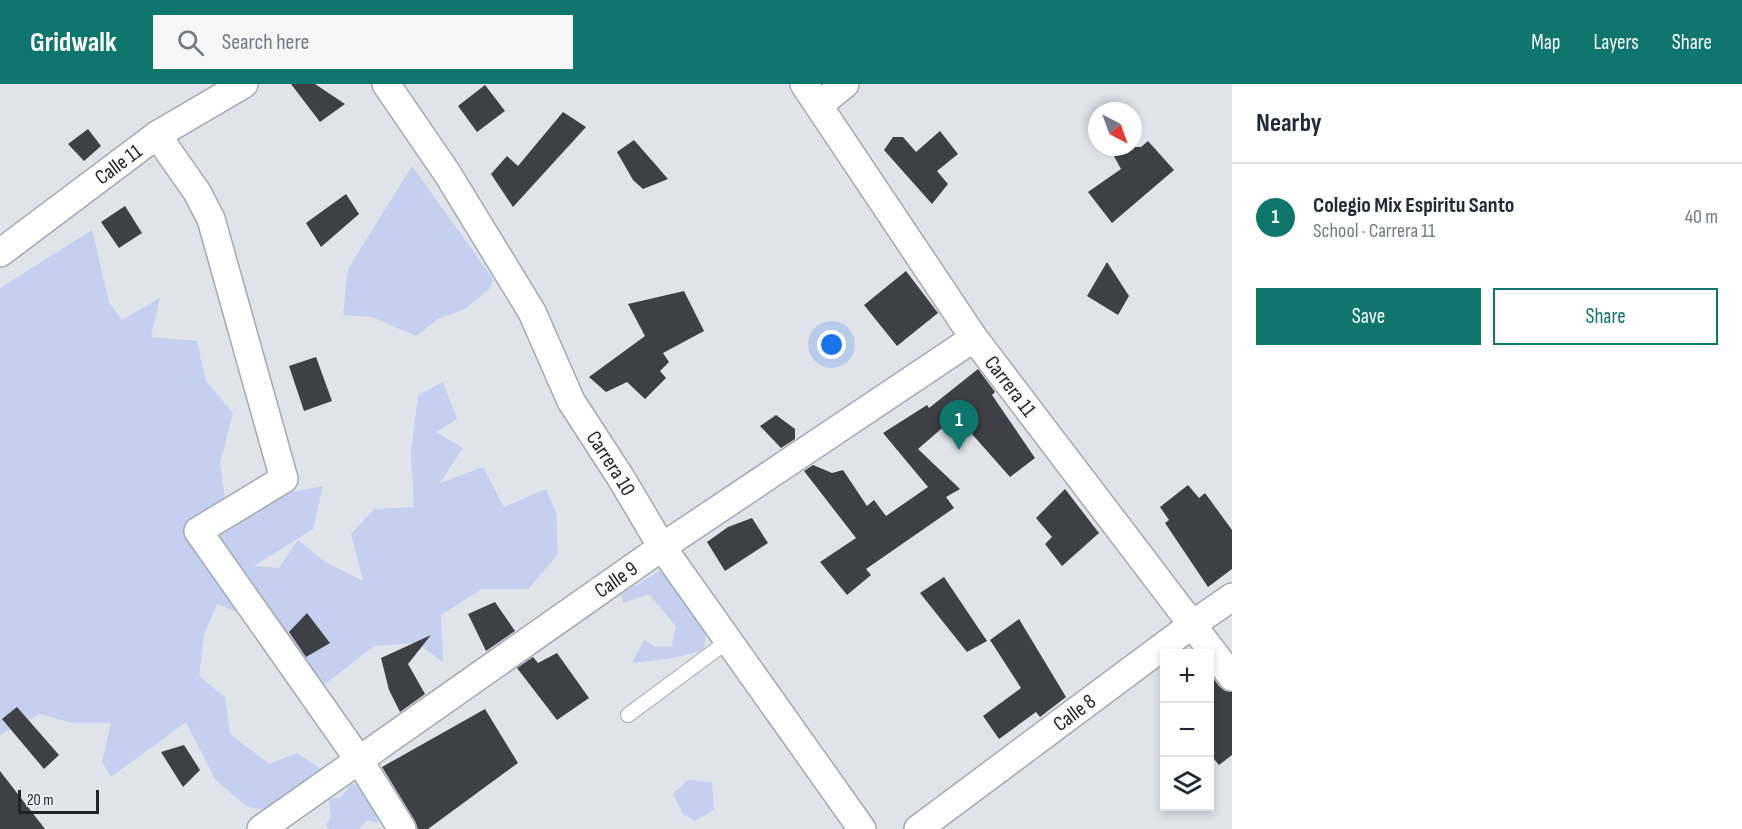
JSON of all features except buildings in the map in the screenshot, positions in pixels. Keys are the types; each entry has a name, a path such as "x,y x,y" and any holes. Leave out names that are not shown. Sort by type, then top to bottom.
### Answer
{"street":[{"name":"Calle 11","path":"0,253 157,135 244,84"},
{"name":"Carrera 10","path":"386,84 447,173 532,312 571,401 662,547 862,829"},
{"path":"812,94 845,84"},
{"name":"Carrera 11","path":"812,94 974,338 1232,677"},
{"path":"157,135 198,192 211,219 284,479 198,531 359,760 402,829"},
{"name":"Calle 9","path":"261,829 662,547 974,338"},
{"name":"Calle 8","path":"918,829 1232,597"}],"lane":[{"path":"627,715 728,641"}],"shaded area":[{"path":"412,166 493,279 491,287 465,309 438,319 416,336 372,317 343,315 348,269"},
{"path":"92,230 109,302 122,320 160,298 151,337 197,341 206,381 233,413 220,463 226,505 323,486 313,529 254,566 279,568 298,540 325,562 363,581 351,534 374,509 414,507 411,453 418,395 443,382 457,419 436,432 463,448 440,483 483,467 504,507 546,489 556,512 558,554 528,589 482,589 441,615 443,662 417,643 374,646 315,692 247,616 217,604 204,635 199,676 225,697 230,734 269,764 297,753 323,770 266,810 247,807 215,779 186,722 111,777 102,762 111,723 73,723 40,714 0,735 0,288"},
{"path":"661,570 706,634 704,650 674,658 632,663 644,640 656,647 672,646 676,626 649,594 623,603 621,594"},
{"path":"688,780 712,782 714,810 695,821 683,814 673,794"},
{"path":"351,784 361,785 377,809 378,823 367,820 359,829 329,829 326,825 331,816 328,799 340,798"}],"place":[{"name":"Colegio Mix Espiritu Santo","path":"959,450"}]}
